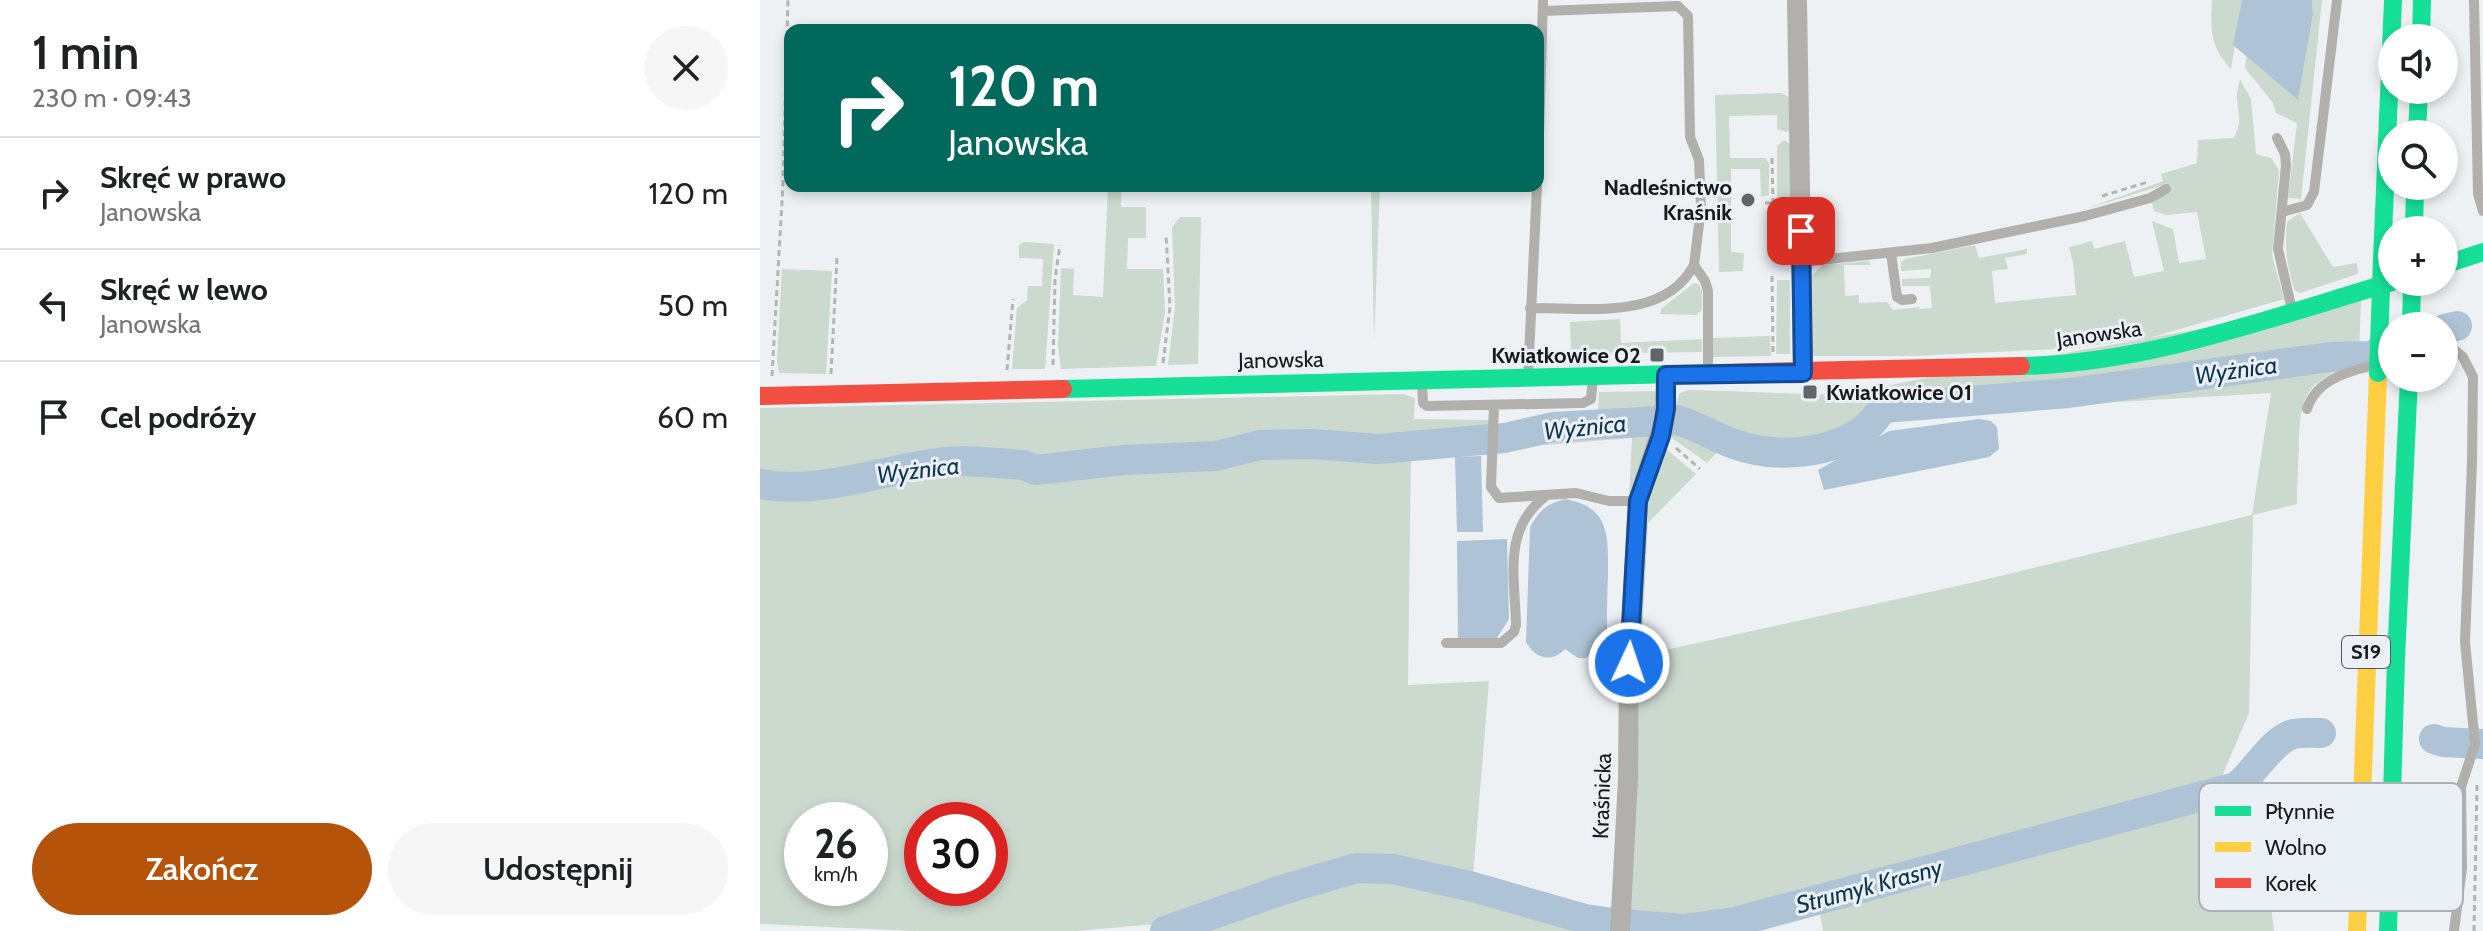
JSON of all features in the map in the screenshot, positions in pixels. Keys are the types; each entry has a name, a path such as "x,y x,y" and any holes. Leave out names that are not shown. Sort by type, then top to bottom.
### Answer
{"main road":[{"name":"S19","path":"2383,312 2382,259 2393,0"},
{"path":"2421,24 2422,0"},
{"path":"2458,260 2483,252"},
{"name":"Janowska","path":"767,395 1984,368 2101,360 2169,348 2378,286"},
{"name":"S19","path":"2362,783 2384,392"},
{"name":"S19","path":"2391,783 2408,392"},
{"name":"S19","path":"2357,931 2358,911"},
{"name":"S19","path":"2388,911 2388,931"}],"street":[{"path":"1797,0 1803,373"},
{"name":"Kraśnicka","path":"1620,931 1638,501 1661,436 1666,409 1666,375"}],"lane":[{"path":"2282,212 2307,205 2314,192 2337,0"},
{"path":"2474,0 2478,194 2483,211"},
{"path":"1530,308 1622,307 1650,303 1683,281 1694,265 1701,222 1699,160 1690,137 1688,16 1674,3 1543,5"},
{"path":"2277,138 2285,154 2286,165 2278,249 2293,312"},
{"path":"1801,262 1932,248 2085,216 2150,198 2166,189"},
{"path":"1528,379 1537,192"},
{"path":"1891,253 1897,297 1912,299"},
{"path":"1694,265 1708,291 1708,375"},
{"path":"2458,353 2473,377 2465,642 2475,737 2474,751 2462,783"},
{"path":"2307,409 2310,399 2329,381 2353,370 2378,368"},
{"path":"1422,381 1423,403 1427,406 1494,405 1588,402 1593,395 1593,377"},
{"path":"1494,405 1491,487 1499,498 1576,493 1609,501 1638,501"},
{"path":"1446,643 1501,643 1514,632 1516,535 1529,511 1548,495"},
{"path":"2362,772 2391,773"},
{"path":"2454,931 2457,911"}],"path":[{"path":"787,24 788,0"},
{"path":"767,395 772,375 784,147"},
{"path":"1772,158 1773,203"},
{"path":"1765,203 1788,203"},
{"path":"1162,387 1170,307 1166,234"},
{"path":"1052,389 1055,279 1060,245"},
{"path":"829,394 837,258"},
{"path":"1772,276 1773,352"},
{"path":"1006,390 1013,299"},
{"path":"1661,436 1700,469"}],"shaded area":[{"path":"2212,0 2242,0 2231,69 2213,37"},
{"path":"2312,0 2322,0 2301,199 2288,198 2297,123 2276,113 2273,103 2245,68 2246,56 2298,99 2313,14"},
{"path":"2240,79 2251,99 2256,154 2271,158 2279,170 2272,255 2284,299 2149,338 2074,348 1916,356 1814,356 1811,353 1811,277 1822,265 1869,261 1871,265 1844,265 1845,296 1859,295 1859,303 1887,302 1893,310 1932,308 1930,286 1902,286 1902,279 1930,278 1931,269 1901,271 1901,262 1975,245 1979,258 2027,249 2027,254 2005,258 2008,269 1992,271 1995,303 2076,295 2069,247 2092,241 2094,249 2125,241 2134,277 2164,271 2152,221 2173,229 2179,263 2206,259 2197,212 2166,215 2154,211 2152,203 2164,185 2083,210 2163,181 2161,174 2197,163 2198,140 2234,138 2239,121 2237,97"},
{"path":"1782,93 1790,98 1791,130 1777,129 1777,115 1729,116 1730,158 1765,158 1769,163 1769,195 1761,197 1760,169 1731,169 1731,252 1744,253 1743,271 1719,272 1715,95"},
{"path":"1784,140 1790,144 1791,200 1777,200 1777,146"},
{"path":"1108,192 1121,192 1121,207 1146,207 1146,238 1128,238 1127,269 1163,269 1165,312 1156,366 1061,369 1058,346 1061,268 1074,269 1073,295 1103,297"},
{"path":"1371,192 1380,192 1374,342"},
{"path":"2300,213 2333,267 2357,263 2358,274 2300,293 2295,291 2287,257 2286,231 2287,222"},
{"path":"1180,217 1201,217 1198,364 1168,365 1175,307 1172,227"},
{"path":"1024,242 1054,244 1045,369 1012,369 1017,308 1027,300 1028,286 1042,286 1043,259 1019,258 1019,245"},
{"path":"782,269 832,271 826,374 779,373"},
{"path":"1777,280 1790,280 1790,354 1776,354"},
{"path":"1694,283 1699,284 1702,291 1702,310 1696,315 1660,314 1662,308"},
{"path":"2361,300 2359,354 2328,354 2068,391 1882,407 1868,423 1852,434 1837,442 1803,450 1751,448 1673,416 1679,394 1687,390 1871,394 1871,389 1921,379"},
{"path":"1620,319 1621,343 1702,339 1702,352 1571,354 1570,322"},
{"path":"1770,336 1771,356 1713,357 1711,338"},
{"path":"2353,361 2353,365 2336,371 2314,386 2303,404 2297,504 2253,515 2249,713 2219,783 2199,783 2199,795 1734,920 1683,927 1628,922 1638,735 1643,514 1664,447 1696,474 1648,523 1641,659 1661,651 1975,582 2252,515 2271,393 1898,415 1862,437 1885,412 2072,396"},
{"path":"1599,392 1657,393 1658,419 1553,425 1498,437 1498,428 1546,415 1598,412"},
{"path":"1403,394 1415,398 1414,419 1490,420 1488,437 1377,446 1314,439 1261,441 1215,452 1121,456 1037,467 1026,461 941,459 784,484 760,480 760,408"},
{"path":"1657,423 1629,497 1632,438 1497,449 1498,441 1554,429"},
{"path":"1673,423 1697,430 1723,446 1707,463 1669,436"},
{"path":"1270,449 1411,450 1408,685 1489,681 1473,877 1366,859 1339,865 1167,923 1076,931 915,931 760,924 760,489 789,494 936,468 1022,469 1038,475 1126,463 1209,460"},
{"path":"2199,806 2199,911 2272,911 2274,931 1823,931 1819,908"},
{"path":"1358,875 1394,877 1471,897 1472,891 1610,926 1610,931 1188,931"}],"water":[{"path":"2242,0 2312,0 2313,14 2298,100 2233,45"},
{"path":"1979,419 1991,421 1997,427 1999,449 1989,457 1824,490 1818,470 1889,431"},
{"path":"1481,456 1483,532 1457,532 1455,457"},
{"path":"1565,499 1591,509 1599,517 1607,536 1607,631 1603,645 1586,658 1578,658 1565,649 1560,654 1544,657 1534,652 1526,642 1530,527 1544,509"},
{"path":"1507,539 1509,619 1497,638 1458,638 1457,541"}],"waterway":[{"name":"Wyżnica","path":"760,484 782,487 826,484 948,462 1023,465 1036,470 1123,460 1216,456 1260,445 1313,444 1378,449 1505,438 1553,427 1676,420 1750,449 1803,452 1837,444 1853,436 1869,425 1884,408 2069,393 2330,357 2371,356 2378,352"},
{"name":"Strumyk Krasny","path":"2240,783 2286,737 2321,733"},
{"name":"Strumyk Krasny","path":"2434,739 2483,744"},
{"name":"Strumyk Krasny","path":"1165,931 1356,868 1393,869 1473,887 1585,919 1683,929 1735,922 2199,797"}],"traffic: fast":[{"path":"2384,216 2393,0"},
{"path":"2421,24 2422,0"},
{"path":"2418,104 2418,120"},
{"path":"2414,216 2415,200"},
{"path":"2458,260 2483,252"},
{"path":"2021,366 2069,363 2162,348 2255,324 2378,286"},
{"path":"2380,312 2381,296"},
{"path":"2411,312 2412,296"},
{"path":"1063,389 1718,373"},
{"path":"2392,783 2408,392"},
{"path":"2388,931 2389,911"}],"traffic: slow":[{"path":"2363,783 2378,373"},
{"path":"2357,931 2358,911"}],"traffic: jam":[{"path":"1718,373 2021,366"},
{"path":"760,396 1063,389"}],"place":[{"name":"Nadleśnictwo Kraśnik","path":"1748,200"},
{"name":"Kwiatkowice 02","path":"1657,355"},
{"name":"Kwiatkowice 01","path":"1810,392"}],"route":[{"path":"1629,663 1638,501 1661,436 1666,409 1666,375 1803,373 1801,231"}]}
